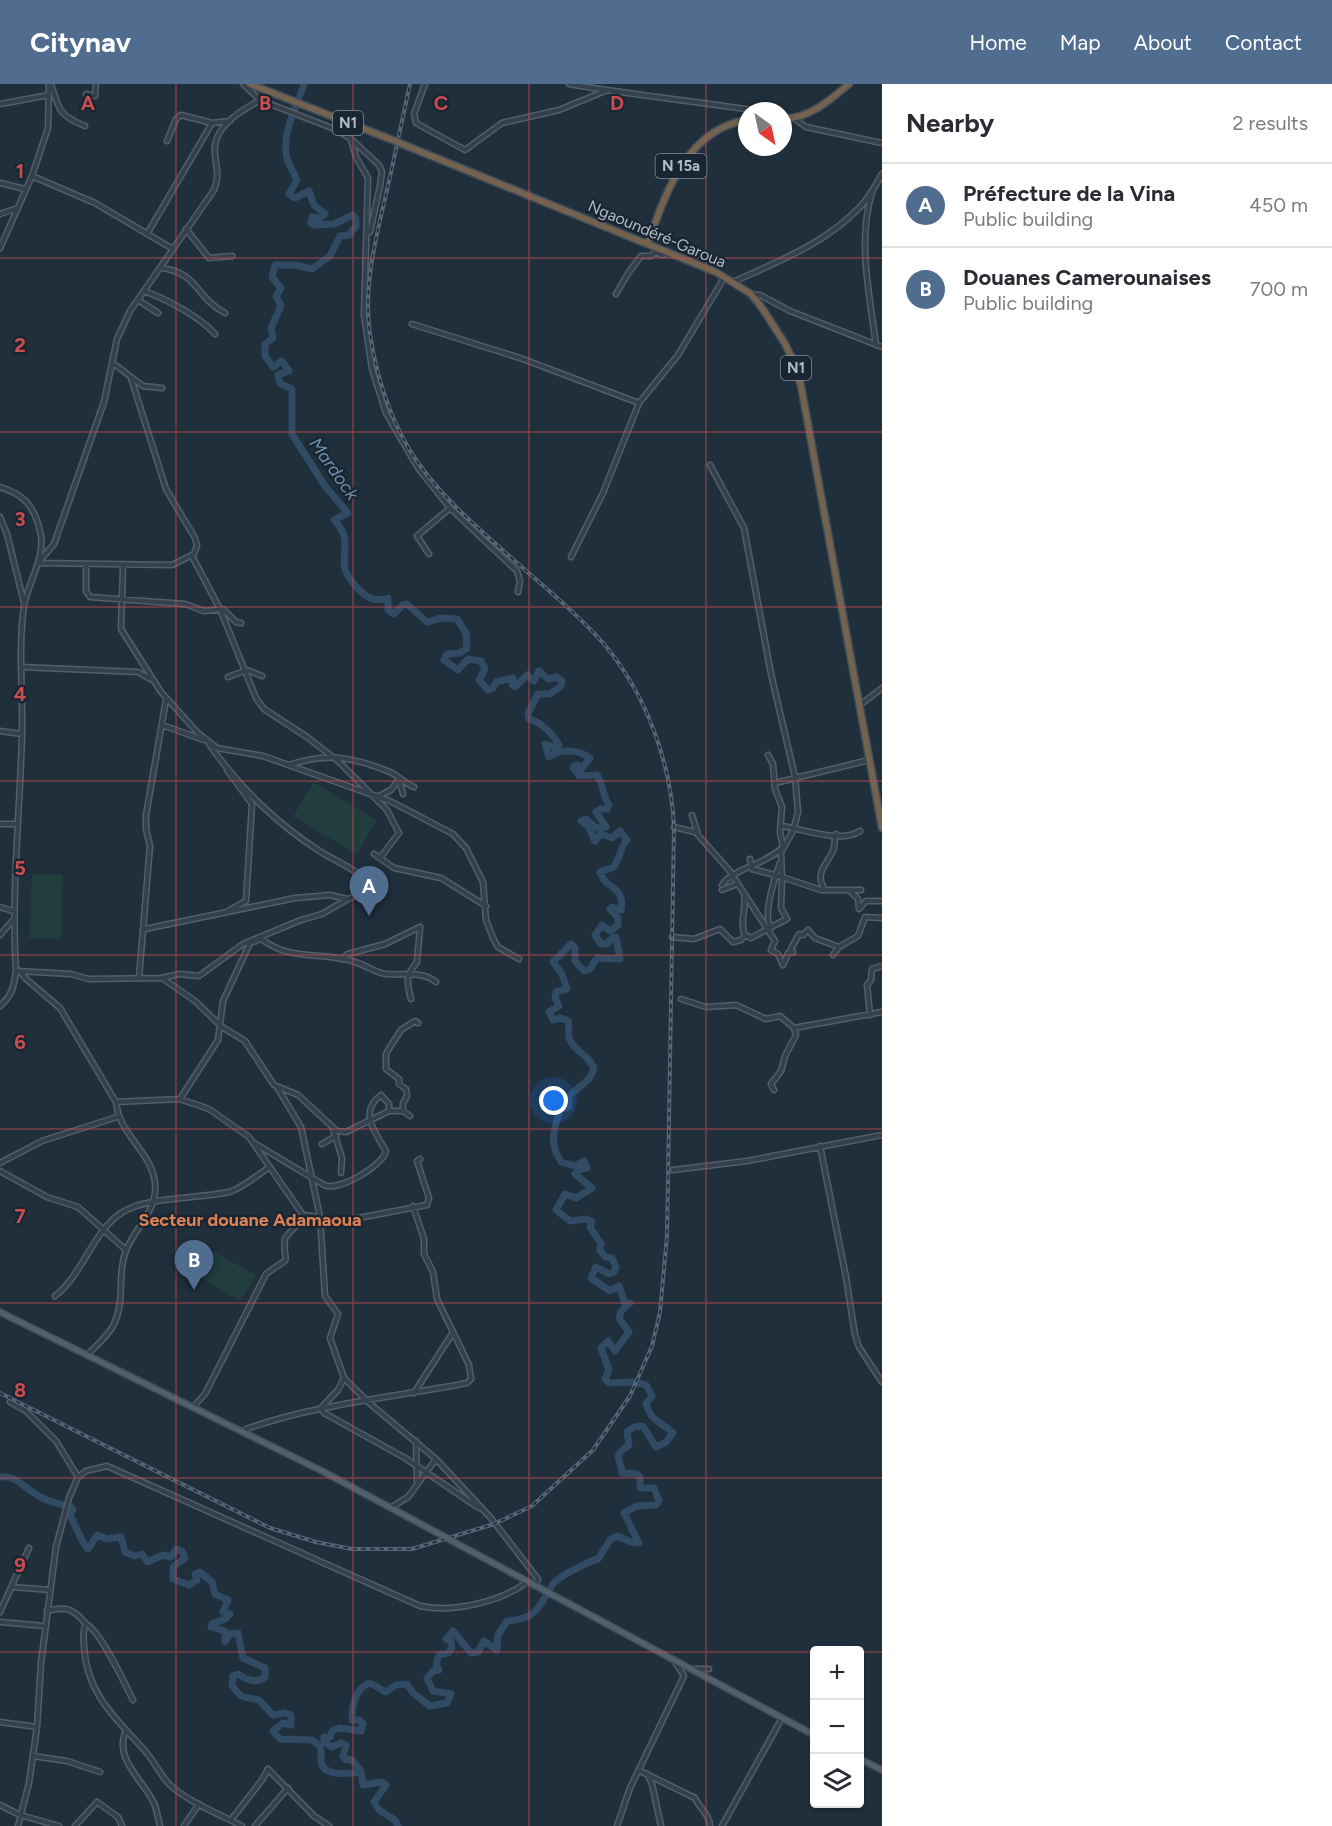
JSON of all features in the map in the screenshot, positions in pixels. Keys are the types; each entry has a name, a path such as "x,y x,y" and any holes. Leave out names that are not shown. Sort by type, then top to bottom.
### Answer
{"highway":[{"name":"N1","path":"250,84 274,93"},
{"path":"792,119 826,103 849,84"},
{"name":"Ngaoundéré-Garoua","path":"274,93 670,252 724,277 751,294 784,342 794,362 801,386 882,828"},
{"name":"N 15a","path":"648,243 686,157 712,132 738,123"}],"main road":[{"path":"0,1312 392,1507 563,1602 810,1733"},
{"path":"864,1761 882,1770"}],"street":[{"path":"0,248 32,176 48,128 50,84"},
{"path":"50,84 58,110 68,119 85,126"},
{"path":"86,94 95,96 96,84"},
{"path":"243,84 260,100 337,130 371,156 382,172 368,239"},
{"path":"425,84 414,114 416,123 465,150 502,123 559,110 605,91"},
{"path":"569,84 605,91 738,108"},
{"path":"38,563 54,544 104,402 114,363 117,339 138,300 214,190 219,178 214,142 219,133 245,108 274,93"},
{"path":"0,104 49,95"},
{"path":"167,141 176,119 181,115 212,123 231,121"},
{"path":"795,119 806,127 882,143"},
{"path":"147,234 212,123"},
{"path":"351,139 356,157 368,178 364,315 372,369 386,412 407,451 450,508 514,567 520,576 518,591"},
{"path":"733,282 795,254 834,230 860,208 882,174"},
{"path":"32,176 95,203 173,249"},
{"path":"0,183 26,189"},
{"path":"874,187 867,208 866,249 876,345"},
{"path":"0,214 18,207"},
{"path":"186,229 208,258 232,256"},
{"path":"616,294 642,256 651,256 655,252 663,255 670,252"},
{"path":"161,268 188,277 208,302 225,313"},
{"path":"571,557 603,493 639,403 678,355 724,277"},
{"path":"144,291 200,320 214,334"},
{"path":"751,294 760,295 790,311 882,347"},
{"path":"138,300 158,313"},
{"path":"412,324 523,359 639,403"},
{"path":"114,363 147,388 162,388"},
{"path":"38,563 172,565 192,556 197,546 195,538 166,489 131,378"},
{"path":"710,465 744,528 767,643 771,675 795,777 798,813 793,831 783,847 770,858 733,876 722,887 737,884"},
{"path":"0,487 20,494 34,515 41,533 38,563 24,604"},
{"path":"429,554 417,536 450,508"},
{"path":"0,517 8,534 24,604 21,667 22,734 16,824 14,911 18,971 8,999 0,1006"},
{"path":"192,556 220,609 245,671 264,709 333,757 387,810 399,833 380,858"},
{"path":"86,564 87,595 120,600 185,604 204,611 220,609 241,623"},
{"path":"123,566 120,600 121,629 141,657 151,679 166,699 207,741 252,804 246,901 222,913"},
{"path":"21,667 138,672 151,679"},
{"path":"228,677 253,670 262,676"},
{"path":"860,705 882,688"},
{"path":"139,978 145,929 150,846 146,815 166,699"},
{"path":"162,725 207,741 218,748 252,753 370,794 431,820 458,838 483,882 486,920 498,947 519,959"},
{"path":"0,731 22,734"},
{"path":"768,756 773,764 775,783 782,807 780,832 783,847 767,920 769,929"},
{"path":"18,971 71,974 89,979 162,978 179,974 199,976 243,944 301,920 322,914 370,890 368,882 284,826 219,758"},
{"path":"288,766 311,758 350,758 390,773 414,787"},
{"path":"775,783 869,760"},
{"path":"399,779 403,794"},
{"path":"378,797 391,790 399,779"},
{"path":"692,815 696,823 695,831"},
{"path":"0,824 16,824"},
{"path":"782,826 793,831 824,836 836,834 850,836 860,831"},
{"path":"674,827 695,831 733,876 769,929 775,940 771,950 778,954 783,964 788,953 793,952 791,949 799,934 803,935 808,930 809,934 815,938 839,947"},
{"path":"825,890 820,883 821,871 834,849 836,834"},
{"path":"374,854 394,868 441,878 486,906"},
{"path":"750,859 752,868"},
{"path":"744,894 746,904 742,924 745,935 751,938 787,919 781,908 781,860"},
{"path":"752,868 825,890 861,890"},
{"path":"849,890 858,899 859,909 866,901 882,901"},
{"path":"145,929 295,898 330,894 348,899"},
{"path":"0,907 14,911"},
{"path":"833,955 839,947 858,936 865,916 882,918"},
{"path":"0,935 14,919"},
{"path":"342,959 348,954 385,944 420,927 417,962 408,974 407,982 411,999"},
{"path":"672,937 694,939 720,929 732,942 741,940 745,935"},
{"path":"180,1099 213,1049 222,1027 223,1001 250,943 261,939 273,948 294,955 342,959 386,974 427,976 436,982"},
{"path":"870,1015 867,985 871,980 872,969 882,966"},
{"path":"18,971 60,1008 116,1102 117,1117 151,1167 155,1183 155,1203 126,1250 120,1280 121,1306 114,1326 87,1355"},
{"path":"162,978 195,1001 222,1027 251,1046 269,1082 298,1095 333,1128 342,1133"},
{"path":"681,999 706,1007 736,1005 766,1019 780,1016 794,1028 796,1035 785,1056 782,1071 771,1084 774,1090"},
{"path":"794,1028 882,1012"},
{"path":"403,1111 407,1096 406,1089 399,1084 399,1079 386,1069 386,1054 401,1030 415,1021 418,1023"},
{"path":"277,1087 298,1118 312,1178 320,1220 325,1296 338,1314 330,1338 344,1377 368,1402 416,1440 484,1511 538,1579 536,1587"},
{"path":"116,1102 180,1099 209,1109 254,1143 331,1188 384,1158 386,1151 369,1121 369,1111 378,1096 383,1096 390,1106 389,1111"},
{"path":"322,1144 389,1111 403,1111 410,1116"},
{"path":"0,1163 42,1141 117,1117"},
{"path":"333,1128 342,1158 341,1173"},
{"path":"673,1170 747,1161 882,1135"},
{"path":"254,1143 268,1168 303,1215 332,1223 413,1206 424,1206 429,1202 417,1161 420,1159"},
{"path":"819,1146 844,1265 855,1335 882,1382"},
{"path":"56,1296 69,1285 106,1230 120,1214 132,1208 155,1203 230,1191 268,1168"},
{"path":"0,1171 47,1197 78,1207 126,1250"},
{"path":"246,1429 279,1417 468,1383 471,1379 469,1365 437,1299 433,1272 424,1254 424,1239 413,1206"},
{"path":"193,1407 205,1394 266,1274 285,1263 287,1258 285,1238 303,1215"},
{"path":"414,1393 452,1334"},
{"path":"321,1408 338,1390 344,1377"},
{"path":"10,1402 27,1411 56,1440 78,1477"},
{"path":"321,1408 347,1427 418,1467 484,1511"},
{"path":"416,1440 418,1467 416,1483"},
{"path":"392,1507 408,1497 435,1459"},
{"path":"18,1826 37,1727 45,1626 56,1547 67,1505 78,1477 92,1469 107,1466 399,1598 431,1608 449,1608 504,1595 514,1592 527,1582"},
{"path":"0,1612 29,1548"},
{"path":"13,1587 50,1590"},
{"path":"47,1611 68,1608 76,1612 89,1625 133,1700"},
{"path":"0,1621 45,1626"},
{"path":"86,1624 83,1632 84,1660 102,1704 146,1751 171,1786 199,1804 242,1826"},
{"path":"617,1826 630,1788 684,1676 673,1659"},
{"path":"691,1669 709,1669"},
{"path":"722,1826 782,1717"},
{"path":"0,1722 37,1727"},
{"path":"126,1731 122,1739 124,1753 154,1803 160,1826"},
{"path":"33,1756 67,1761 100,1772"},
{"path":"231,1820 268,1769 314,1816 329,1826"},
{"path":"640,1771 695,1798 698,1807 709,1817 710,1826"},
{"path":"647,1774 652,1784 661,1826"},
{"path":"255,1826 288,1788"},
{"path":"75,1826 97,1802 118,1817 122,1826"},
{"path":"184,1826 199,1804"},
{"path":"0,1805 20,1815 59,1826"}],"green space":[{"path":"313,782 377,820 357,854 293,817"},
{"path":"32,874 63,875 61,939 29,938"},
{"path":"209,1249 256,1275 240,1301 195,1274"}],"waterway":[{"name":"Mardock","path":"304,84 286,139 287,158 297,180 289,194 295,198 309,191 314,205 325,214 320,218 312,217 311,223 314,225 334,224 353,215 356,219 356,226 349,235 340,236 330,256 312,269 295,265 275,265 272,277 281,288 276,296 281,306 271,328 273,338 265,344 265,356 273,367 282,361 289,371 278,375 278,378 281,384 292,389 292,434 325,486 348,513 334,520 344,535 344,561 347,574 359,590 369,597 381,600 388,598 388,610 394,614 407,604 427,622 442,618 457,619 466,633 467,648 460,653 447,654 444,660 458,670 468,659 481,661 485,669 479,680 488,690 493,688 496,682 513,678 512,685 515,687 527,675 534,681 539,671 548,679 556,677 562,681 561,686 550,694 538,694 528,713 529,719 538,722 559,745 554,747 545,744 549,757 559,752 570,751 590,758 581,769 577,765 573,767 579,776 597,775 609,805 607,809 600,809 596,812 606,827 596,828 586,819 581,821 588,826 595,841 601,834 612,838 620,831 627,840 614,867 600,872 620,896 621,910 612,907 610,909 618,918 618,925 610,931 602,925 595,935 601,944 607,944 616,937 620,959 597,958 590,969 584,971 575,961 575,948 571,944 553,962 562,974 567,989 556,992 555,998 559,1006 549,1012 553,1020 561,1018 568,1021 572,1044 590,1061 594,1069 589,1079 569,1096 569,1107 561,1109 554,1136 555,1149 561,1162 575,1166 584,1161 587,1168 575,1174 592,1188 576,1198 565,1194 556,1210 570,1221 587,1219 592,1222 590,1227 601,1244 600,1250 605,1257 612,1258 616,1267 614,1272 609,1274 596,1267 591,1278 610,1291 619,1286 625,1303 630,1303 621,1311 619,1318 629,1332 615,1351 608,1341 601,1348 609,1370 605,1379 609,1383 633,1382 646,1385 652,1396 646,1404 648,1410 654,1419 673,1433 666,1442 656,1447 643,1426 634,1427 627,1432 629,1445 618,1456 622,1473 637,1474 640,1477 640,1488 654,1488 659,1501 656,1505 637,1506 624,1513 639,1543 617,1536 610,1540 598,1559 556,1581 531,1614 525,1618 507,1621 498,1635 497,1650 484,1641 478,1652 471,1653 453,1631 446,1639 451,1641 452,1648 448,1653 439,1655 436,1664 439,1670 433,1671 427,1678 433,1691 451,1694 447,1703 430,1706 413,1693 407,1684 396,1685 386,1692 370,1683 361,1689 354,1703 352,1720 360,1720 363,1724 361,1731 340,1728 333,1730 330,1737 324,1737 324,1742 332,1747 341,1743 346,1745 343,1756 345,1759 352,1760 361,1771 363,1785 382,1782 386,1785 374,1802 379,1810 395,1820 398,1826"},
{"path":"0,1477 14,1479 43,1498 71,1507 73,1510 70,1515 88,1549 97,1535 107,1539 121,1537 125,1552 135,1556 142,1554 147,1562 163,1555 171,1557 176,1549 182,1551 185,1558 173,1567 173,1579 189,1585 197,1580 195,1574 200,1572 212,1582 215,1594 228,1600 223,1612 230,1614 225,1619 212,1624 211,1627 225,1631 225,1642 230,1634 238,1633 243,1658 265,1668 265,1677 255,1681 238,1674 233,1676 232,1685 238,1694 259,1700 273,1715 285,1713 291,1715 291,1725 283,1723 273,1731 280,1739 312,1740 320,1746 321,1761 326,1770 337,1773 361,1772"}],"railway":[{"path":"0,1393 270,1528 316,1542 352,1549 412,1549 494,1524 532,1506 593,1450 630,1396 652,1346 660,1312 667,1236 674,827 668,778 654,730 644,707 619,664 604,644 579,618 476,526 437,486 409,449 387,402 370,334 369,280 410,84"}],"place":[{"name":"Préfecture de la Vina","path":"369,916"},
{"name":"Douanes Camerounaises","path":"194,1290"}],"district":[{"name":"Secteur douane Adamaoua","path":"250,1220"}]}
